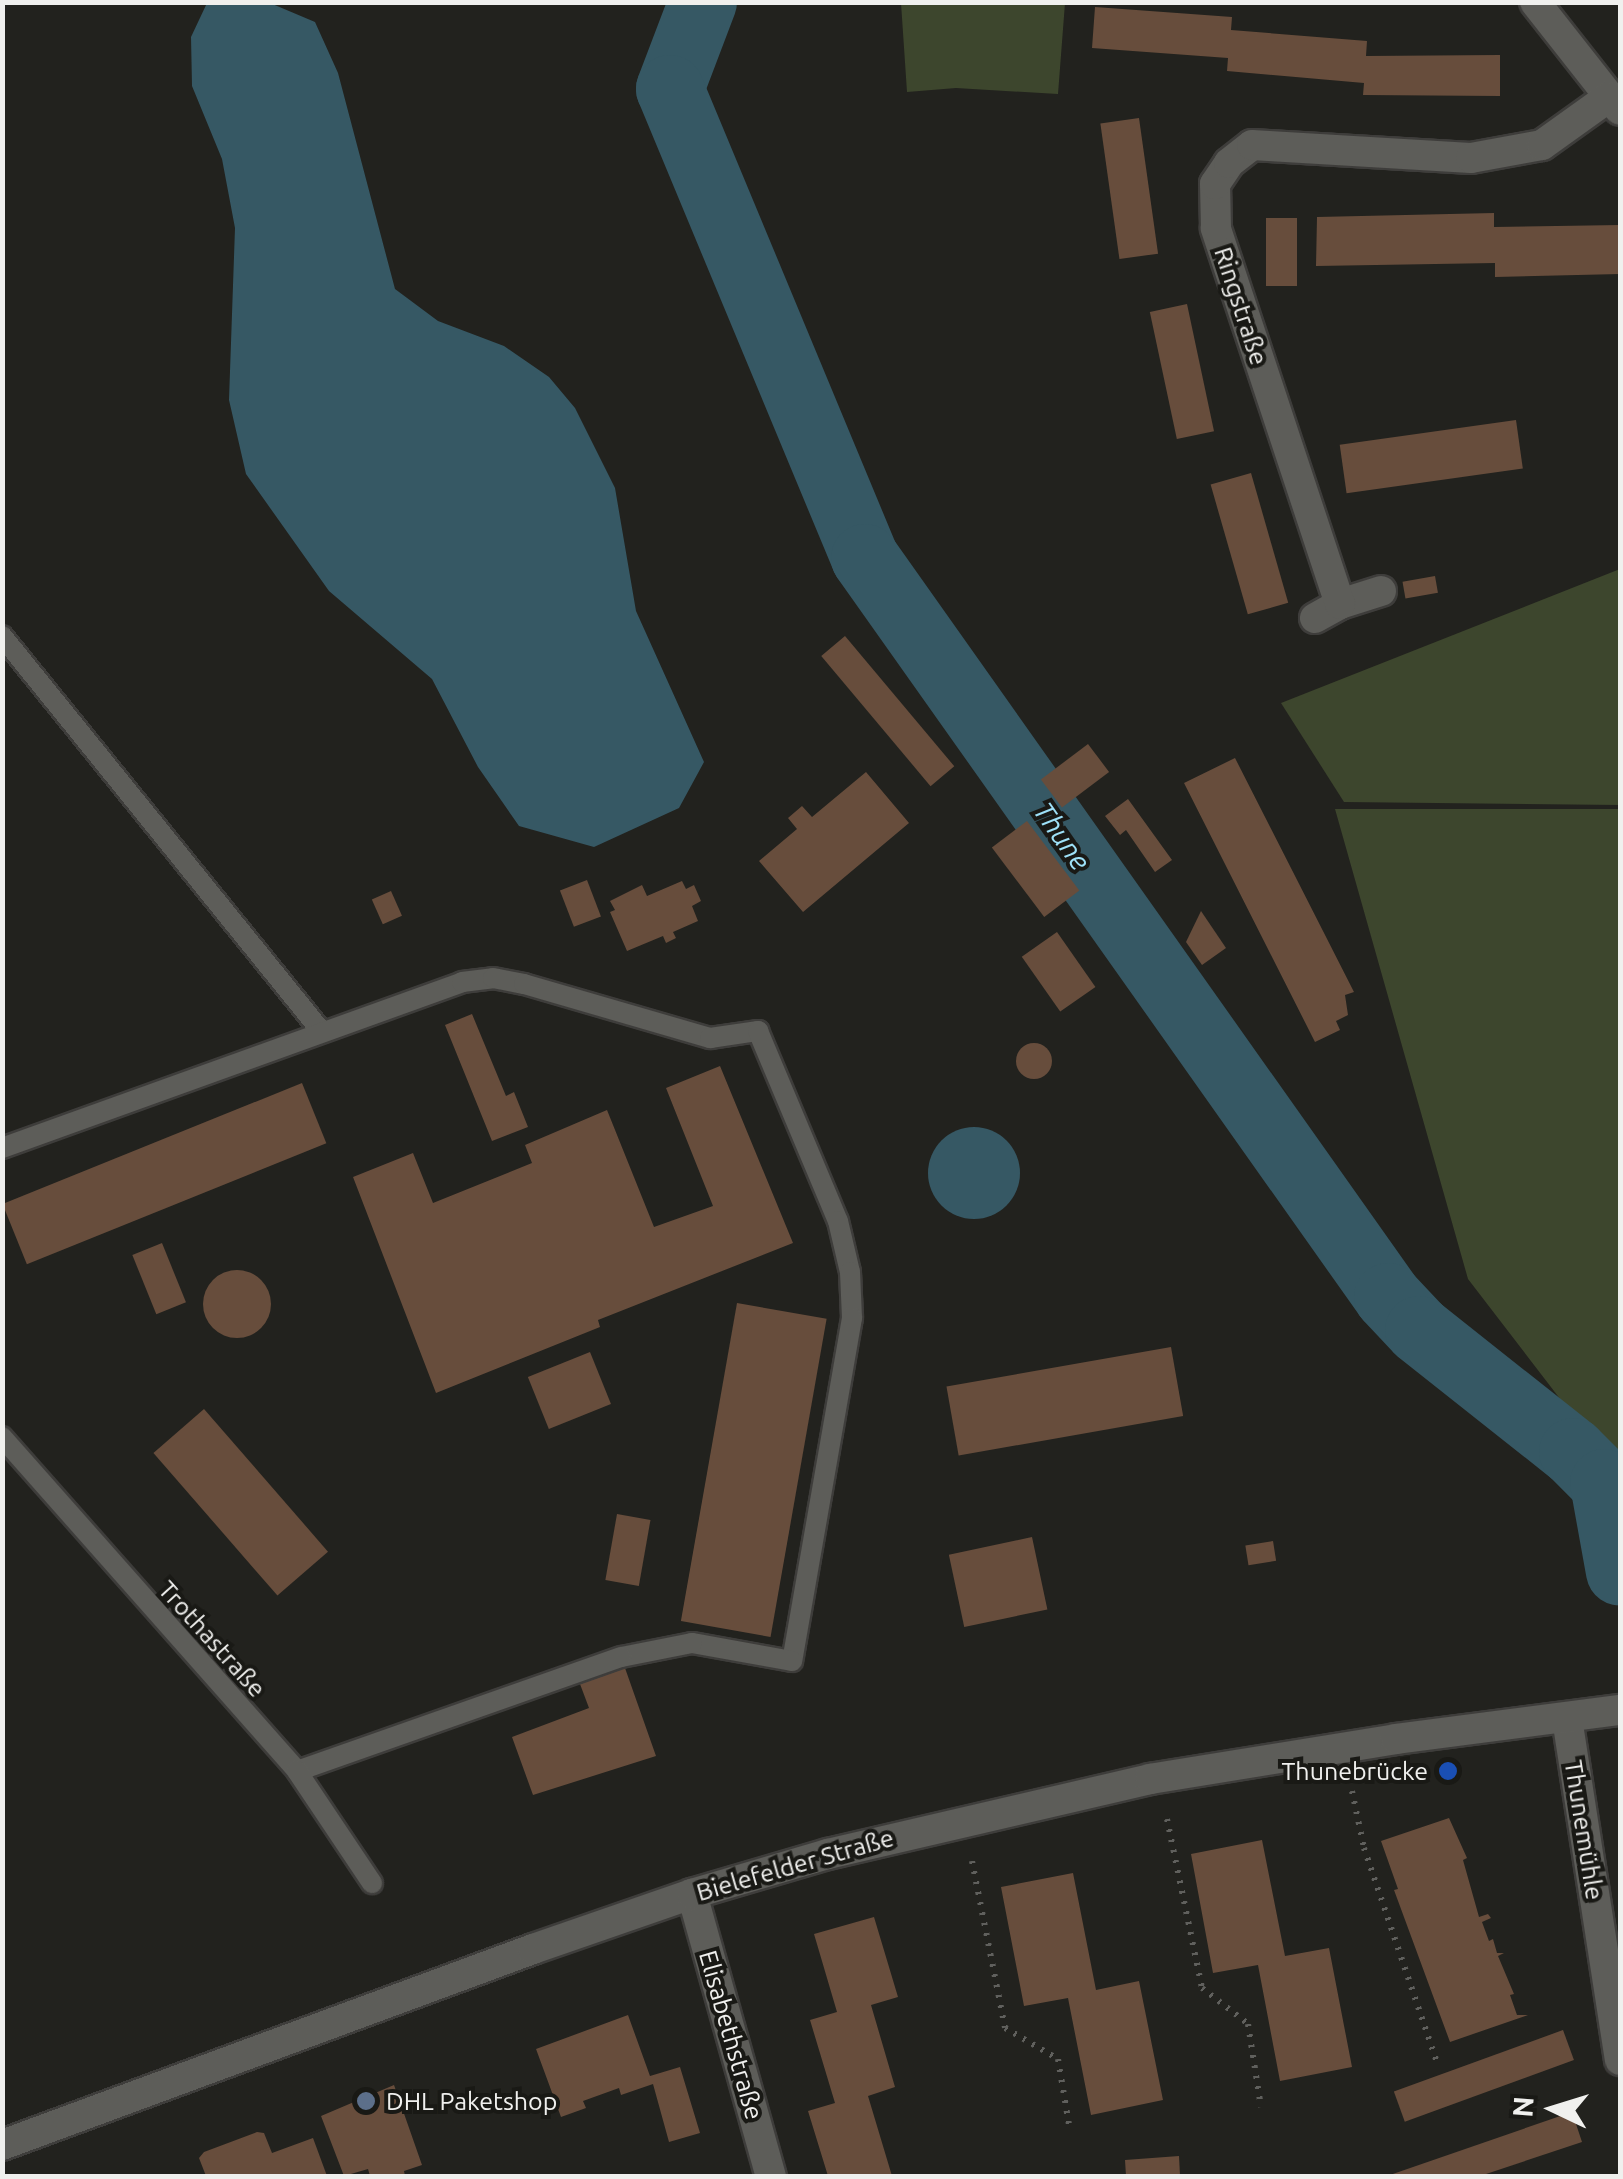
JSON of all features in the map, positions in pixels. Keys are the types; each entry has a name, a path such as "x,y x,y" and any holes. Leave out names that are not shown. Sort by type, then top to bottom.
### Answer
{"street":[{"path":"1535,2 1615,103"},
{"name":"Ringstraße","path":"1381,591 1328,611 1216,228 1215,184 1229,163 1252,145 1471,158 1542,145 1615,103"},
{"name":"Bielefelder Straße","path":"2,2145 692,1894 828,1854 1093,1790 1346,1746 1616,1711"},
{"name":"Thunemühle","path":"1566,1718 1620,2060"},
{"name":"Elisabethstraße","path":"692,1894 771,2176"}],"lane":[{"path":"2,636 322,1032"},
{"path":"2,1148 450,986 493,978 710,1038 758,1031 838,1221 850,1272 852,1318 792,1662 692,1643 621,1657 297,1771"},
{"name":"Trothastraße","path":"2,1438 297,1771 372,1884"}],"path":[{"path":"1352,1792 1364,1848 1437,2063"},
{"path":"1168,1819 1202,1988 1248,2024 1262,2107"},
{"path":"972,1861 1005,2028 1058,2060 1070,2131"}],"green space":[{"path":"901,3 1065,3 1058,94 956,88 907,92"},
{"path":"1620,569 1620,805 1344,802 1281,703"},
{"path":"1335,809 1620,809 1620,1484 1617,1473 1468,1279"}],"water":[{"path":"207,3 270,3 315,22 338,73 395,289 438,321 504,346 549,377 575,408 615,488 636,611 704,762 679,808 594,847 519,826 478,767 432,679 329,591 246,474 229,400 235,228 222,159 192,86 191,37"},
{"path":"974,1127 992,1130 1007,1140 1017,1155 1017,1191 1007,1206 992,1216 974,1219 956,1216 941,1206 931,1191 928,1173 931,1155 941,1140 956,1130"}],"building":[{"path":"1095,7 1232,17 1231,30 1367,41 1366,56 1500,55 1500,96 1363,95 1364,83 1227,71 1228,58 1092,48"},
{"path":"1139,118 1158,254 1119,259 1100,123"},
{"path":"1494,213 1494,227 1620,225 1620,274 1495,277 1495,263 1316,266 1317,217"},
{"path":"1266,218 1297,218 1297,286 1266,286"},
{"path":"1187,304 1214,431 1177,439 1150,312"},
{"path":"1516,420 1523,469 1347,493 1340,445"},
{"path":"1251,473 1288,603 1248,614 1211,485"},
{"path":"1435,576 1438,593 1405,598 1403,582"},
{"path":"845,636 954,766 931,786 821,656"},
{"path":"1088,744 1109,772 1062,807 1041,780"},
{"path":"1235,758 1354,992 1345,995 1348,1015 1336,1021 1340,1030 1315,1042 1184,783"},
{"path":"866,772 909,823 803,912 759,861 797,829 788,818 802,806 812,817"},
{"path":"1128,799 1172,860 1155,872 1126,830 1120,835 1105,816"},
{"path":"1027,821 1079,890 1044,917 992,847"},
{"path":"587,880 601,916 574,927 560,890"},
{"path":"682,881 686,889 694,885 701,901 692,906 698,921 673,932 676,938 666,943 663,936 627,951 610,912 615,910 610,901 642,885 647,896"},
{"path":"391,891 402,916 383,924 372,900"},
{"path":"1201,911 1226,948 1202,965 1186,942"},
{"path":"1057,932 1095,987 1060,1012 1022,957"},
{"path":"472,1014 506,1096 514,1092 528,1127 492,1141 445,1025"},
{"path":"1034,1043 1047,1048 1052,1061 1047,1074 1034,1079 1021,1074 1016,1061 1021,1048"},
{"path":"720,1066 793,1243 598,1320 600,1327 436,1393 353,1177 413,1153 433,1203 532,1163 525,1145 607,1110 654,1227 713,1206 666,1088"},
{"path":"302,1083 326,1143 27,1264 3,1204"},
{"path":"162,1243 186,1302 156,1314 132,1255"},
{"path":"237,1270 250,1272 261,1280 269,1291 269,1317 261,1328 250,1336 237,1338 224,1336 213,1328 205,1317 203,1304 205,1291 213,1280 224,1272"},
{"path":"737,1303 827,1319 771,1637 681,1621"},
{"path":"1171,1347 1183,1416 959,1456 946,1387"},
{"path":"590,1352 611,1404 549,1429 528,1377"},
{"path":"204,1409 328,1552 277,1596 153,1453"},
{"path":"617,1514 650,1520 639,1586 605,1580"},
{"path":"1032,1537 1047,1609 964,1627 949,1555"},
{"path":"1273,1541 1276,1561 1248,1565 1245,1545"},
{"path":"625,1668 656,1756 533,1795 512,1737 589,1708 580,1684"},
{"path":"1449,1818 1467,1858 1463,1860 1479,1917 1488,1914 1491,1918 1482,1922 1489,1941 1493,1939 1497,1953 1504,1953 1498,1956 1514,1994 1510,1995 1517,2015 1528,2015 1450,2042 1394,1890 1398,1889 1381,1841"},
{"path":"1262,1840 1285,1956 1329,1948 1352,2067 1280,2081 1258,1965 1213,1973 1191,1854"},
{"path":"1073,1873 1096,1990 1139,1981 1163,2100 1091,2115 1068,1998 1024,2006 1001,1887"},
{"path":"874,1917 898,1997 871,2005 895,2087 868,2096 892,2176 828,2176 808,2111 835,2103 810,2020 837,2012 814,1934"},
{"path":"628,2015 650,2076 680,2067 700,2133 669,2142 653,2084 621,2095 619,2088 583,2101 586,2108 561,2117 536,2049"},
{"path":"1563,2030 1574,2060 1405,2122 1394,2092"},
{"path":"394,2085 422,2165 404,2171 405,2176 370,2176 368,2169 344,2176 321,2116"},
{"path":"1572,2112 1582,2142 1480,2176 1387,2176"},
{"path":"257,2132 264,2133 272,2153 313,2138 327,2176 206,2176 199,2158 204,2152"},
{"path":"1179,2156 1180,2176 1126,2176 1125,2160"}],"waterway":[{"name":"Thune","path":"703,2 670,89 865,558 1388,1297 1419,1330 1573,1452 1604,1483 1620,1572"},
{"path":"1611,1521 1620,1517"}],"place":[{"name":"Thunebrücke","path":"1448,1771"},
{"name":"DHL Paketshop","path":"366,2101"}]}
